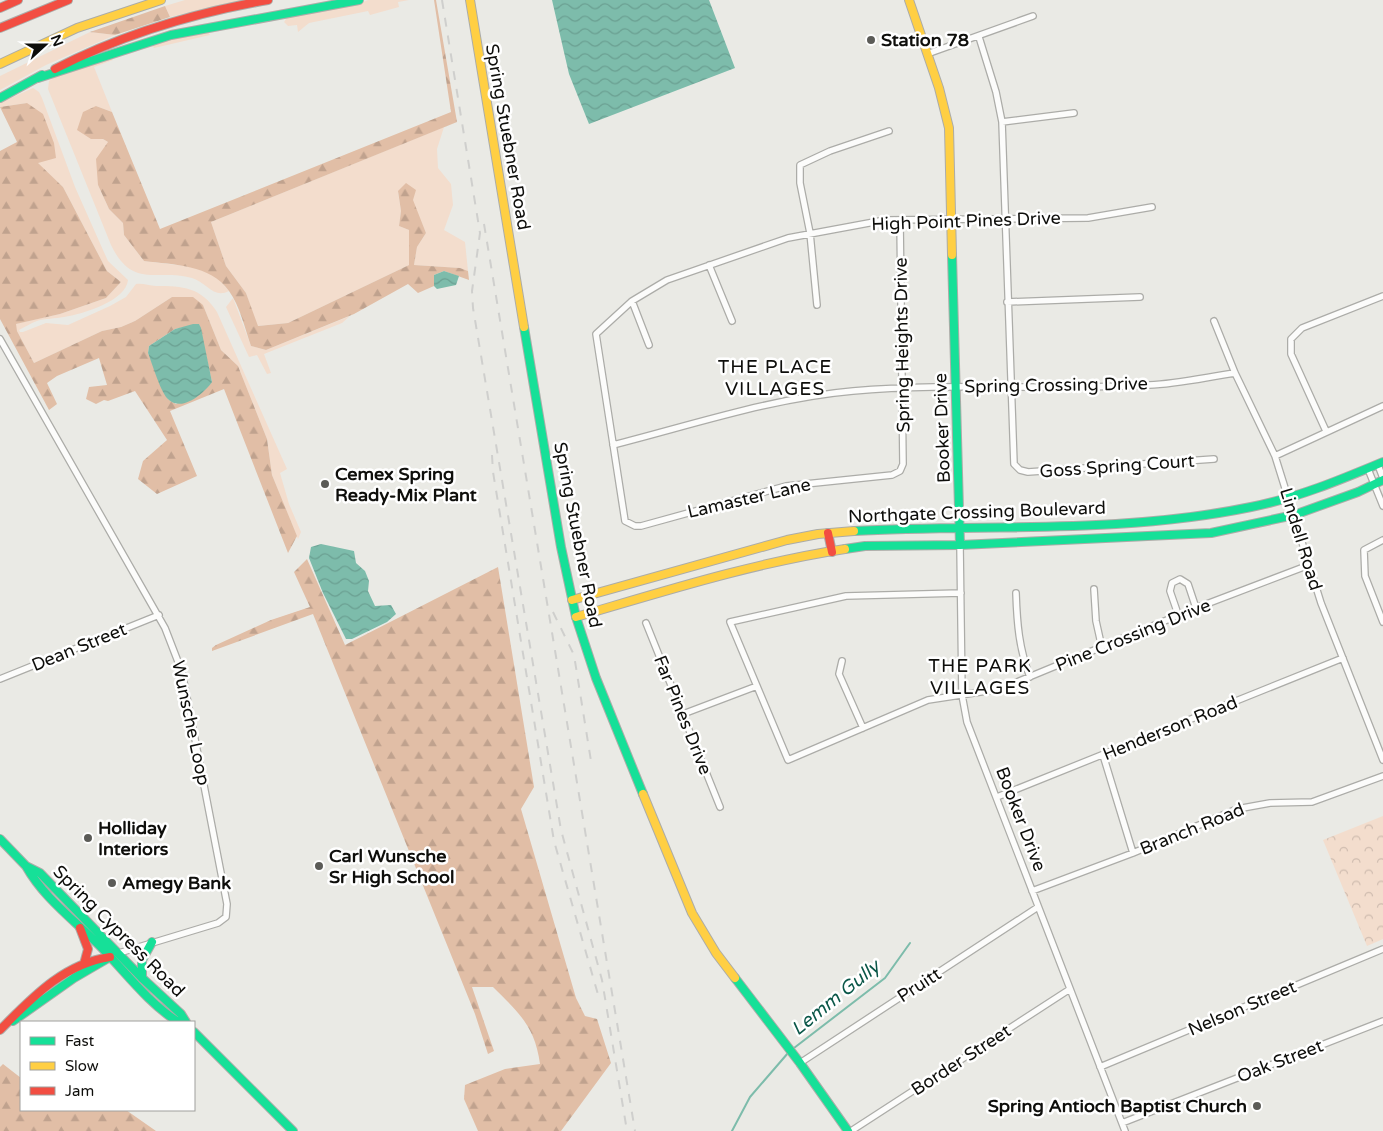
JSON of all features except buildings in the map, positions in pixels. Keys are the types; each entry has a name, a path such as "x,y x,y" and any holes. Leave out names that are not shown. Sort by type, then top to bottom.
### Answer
{"main road":[{"path":"0,8 18,0"},
{"path":"0,28 68,0"},
{"path":"0,64 77,28 161,0"},
{"path":"0,98 81,54 139,32 190,16 268,0"},
{"path":"38,78 170,35 359,0"},
{"name":"Spring Stuebner Road","path":"470,0 561,547 576,618 596,678 692,913 716,952 849,1131"},
{"name":"Booker Drive","path":"909,0 944,102 949,128 960,545"},
{"name":"Northgate Crossing Boulevard","path":"572,600 770,543 828,533 960,526 1125,522 1208,516 1289,498 1329,485 1380,464"},
{"name":"Northgate Crossing Boulevard","path":"576,618 713,577 792,557 865,546 960,545 1211,533 1294,515 1383,479"},
{"path":"1124,537 1125,522"},
{"path":"828,533 832,552"},
{"path":"708,562 713,577"},
{"name":"Spring Cypress Road","path":"0,839 26,866 33,880 143,992 177,1021"},
{"name":"Spring Cypress Road","path":"26,866 40,873 142,978 181,1014 185,1021"},
{"path":"78,924 88,949 84,964"},
{"path":"142,978 142,960 152,942"},
{"path":"2,1028 119,953"},
{"path":"2,1028 41,990 84,964 97,958 110,957"},
{"path":"195,1033 293,1131"}],"street":[{"path":"927,54 979,37 1033,16"},
{"path":"979,37 996,92 1002,122 1010,388"},
{"path":"1002,122 1074,113"},
{"path":"817,306 810,233 800,183 800,165 830,151 888,131"},
{"name":"High Point Pines Drive","path":"613,446 596,334 632,301 666,280 788,238 810,233 900,220 1088,218 1152,207"},
{"name":"Spring Heights Drive","path":"900,220 903,389 902,464 900,471"},
{"path":"709,264 732,321"},
{"path":"1326,431 1291,354 1290,339 1302,328 1383,296"},
{"path":"1007,302 1140,297"},
{"path":"632,301 649,345"},
{"name":"Lindell Road","path":"1214,321 1235,373 1275,456 1321,603 1383,760"},
{"name":"Wunsche Loop","path":"0,339 159,614 175,649 182,672 228,913 224,920 218,923 119,953"},
{"name":"Spring Crossing Drive","path":"613,446 788,401 853,391 955,386 1010,388 1150,385 1235,373"},
{"name":"Goss Spring Court","path":"1010,388 1012,454 1014,464 1020,470 1028,472 1214,459"},
{"path":"1275,456 1383,406"},
{"name":"Lamaster Lane","path":"613,446 625,520 630,524 641,526 786,486 892,475 900,471"},
{"path":"1380,464 1383,479"},
{"path":"1368,469 1383,506"},
{"path":"1383,540 1364,550 1365,576 1383,622"},
{"name":"Booker Drive","path":"960,545 962,695 967,722 1125,1131"},
{"name":"Pine Crossing Drive","path":"757,686 788,760 928,700 1000,689 1179,617 1196,608 1309,565"},
{"path":"1179,617 1170,591 1172,583 1180,579 1188,584 1196,608"},
{"path":"1094,589 1096,621 1102,648"},
{"path":"683,714 757,686 730,622 846,596 961,593"},
{"path":"1016,593 1017,626 1022,658 1030,677"},
{"name":"Dean Street","path":"0,679 159,614"},
{"name":"Far Pines Drive","path":"646,624 720,807"},
{"name":"Henderson Road","path":"997,797 1343,658"},
{"path":"842,661 840,674 863,728"},
{"path":"1103,755 1133,853"},
{"name":"Branch Road","path":"1032,891 1133,853 1237,809 1270,803 1312,802 1383,776"},
{"name":"Pruitt","path":"800,1063 1038,907"},
{"name":"Nelson Street","path":"1100,1067 1383,949"},
{"name":"Border Street","path":"849,1131 1070,989"},
{"name":"Oak Street","path":"1122,1123 1383,1020"}],"green space":[{"path":"185,0 242,0 170,17 165,6"},
{"path":"368,0 409,0 398,2 399,7 370,15 368,11 309,23 298,32 297,25 288,26 284,22 289,15 359,4"},
{"path":"434,0 436,0 457,122 211,222 226,266 246,293 258,326 288,323 409,265 409,230 399,226 401,211 398,191 406,183 416,190 413,200 426,233 417,247 414,265 460,268 468,271 469,280 444,271 434,275 434,286 418,293 408,284 354,314 266,350 251,346 236,304 229,291 221,282 212,275 191,267 144,261 124,235 123,223 109,209 98,185 96,159 108,142 103,139 91,139 77,130 83,112 96,106 112,112 160,229 451,112"},
{"path":"165,6 170,17 115,35 90,32"},
{"path":"207,30 210,35 154,48 152,46 154,42"},
{"path":"90,32 115,35 46,65 0,90 0,76"},
{"path":"112,58 113,60 94,67 112,112 96,106 91,139 103,139 108,142 98,185 109,209 123,223 124,235 144,261 193,267 216,276 229,291 224,293 215,292 192,278 137,273 128,268 119,259 111,245 48,89 49,81 58,75"},
{"path":"33,88 39,92 42,98 75,187 108,261 128,280 120,294 92,310 61,318 43,319 19,330 20,332 46,323 68,325 126,297 136,284 183,288 205,297 217,312 287,469 280,473 289,504 301,532 298,539 272,475 267,439 238,366 221,350 203,305 172,297 135,321 121,327 102,331 34,363 15,324 60,314 106,298 121,282 107,271 63,187 37,163 27,103 0,107 0,103"},
{"path":"27,103 43,114 54,143 56,158 38,163 63,187 107,271 121,282 106,298 60,314 16,324 17,331 34,363 102,331 121,327 135,321 172,297 193,297 203,305 221,350 238,366 267,439 272,475 297,536 288,553 224,389 170,411 197,476 157,494 138,479 143,461 167,440 135,391 96,404 86,399 89,387 107,385 99,358 57,376 47,383 57,404 49,410 0,319 0,151 17,142 0,107","holes":["199,324 212,382 176,404 168,399 148,353 149,346 175,329"]},
{"path":"444,127 437,149 438,168 451,184 453,205 444,230 465,242 468,271 460,268 414,265 417,247 426,233 412,200 398,192 401,211 399,226 409,230 409,265 288,323 257,326 246,293 226,266 211,222"},
{"path":"233,298 251,346 266,350 350,316 342,323 264,354 271,373 267,374 257,355 249,357 226,307"},
{"path":"307,559 345,645 498,567 534,787 521,809 576,998 585,1016 597,1019 611,1063 561,1131 478,1131 464,1099 465,1085 505,1069 540,1064 538,1051 530,1030 518,1012 493,987 472,987 494,1051 488,1054 475,1014 313,614 212,651 212,648 216,645 271,620 310,607 294,572"},
{"path":"1383,816 1383,939 1367,946 1323,840"},
{"path":"3,1064 20,1077 20,1111 127,1111 156,1131 0,1131 0,1067"}],"water":[{"path":"552,0 709,0 735,68 589,124 569,74"},
{"path":"444,271 459,276 456,285 437,289 434,286 434,275"},
{"path":"199,324 201,328 212,382 199,396 180,404 166,397 148,353 149,346 175,329"},
{"path":"321,544 354,551 356,563 365,571 369,581 368,591 375,606 391,605 396,614 387,622 352,639 346,639 323,593 309,558 311,547"}],"waterway":[{"name":"Lemm Gully","path":"794,1048 885,978 910,943"},
{"name":"Lemm Gully","path":"732,1131 750,1097 788,1053"}],"railway":[{"path":"442,0 480,233 472,291 473,308 561,830 602,980 627,1131"},
{"path":"484,224 635,1131"},
{"path":"492,455 493,472 554,841 599,998"},
{"path":"553,612 574,655 591,761"}],"traffic: fast":[{"path":"38,78 171,35 359,0"},
{"path":"0,98 42,75"},
{"path":"952,255 960,545"},
{"path":"524,327 561,547 576,617 596,678 643,794"},
{"path":"854,531 1103,525 1202,515 1285,499 1383,462"},
{"path":"845,549 865,546 960,545 1211,533 1294,515 1358,492 1383,480"},
{"path":"0,839 26,866 40,873 142,978 181,1014 185,1021"},
{"path":"26,866 33,878 50,898 99,945 156,1005 176,1021"},
{"path":"142,978 142,960 152,942"},
{"path":"13,1021 74,978 110,957"},
{"path":"735,978 800,1063 848,1131"},
{"path":"195,1033 293,1131"}],"traffic: slow":[{"path":"0,64 77,28 161,0"},
{"path":"470,0 524,327"},
{"path":"909,0 939,88 949,128 952,255"},
{"path":"572,600 787,540 818,534 854,531"},
{"path":"576,617 743,570 845,549"},
{"path":"643,794 692,913 716,953 735,978"}],"traffic: jam":[{"path":"0,8 18,0"},
{"path":"0,28 68,0"},
{"path":"55,69 106,45 159,26 213,11 268,0"},
{"path":"828,533 832,552"},
{"path":"80,928 88,949 84,964"},
{"path":"0,1030 49,984 77,967 110,957"}],"place":[{"name":"Station 78","path":"871,40"},
{"name":"Cemex Spring Ready-Mix Plant","path":"325,484"},
{"name":"Holliday Interiors","path":"88,838"},
{"name":"Carl Wunsche Sr High School","path":"319,866"},
{"name":"Amegy Bank","path":"112,883"},
{"name":"Spring Antioch Baptist Church","path":"1257,1106"}],"district":[{"name":"THE PLACE VILLAGES","path":"775,377"},
{"name":"THE PARK VILLAGES","path":"980,676"}]}
